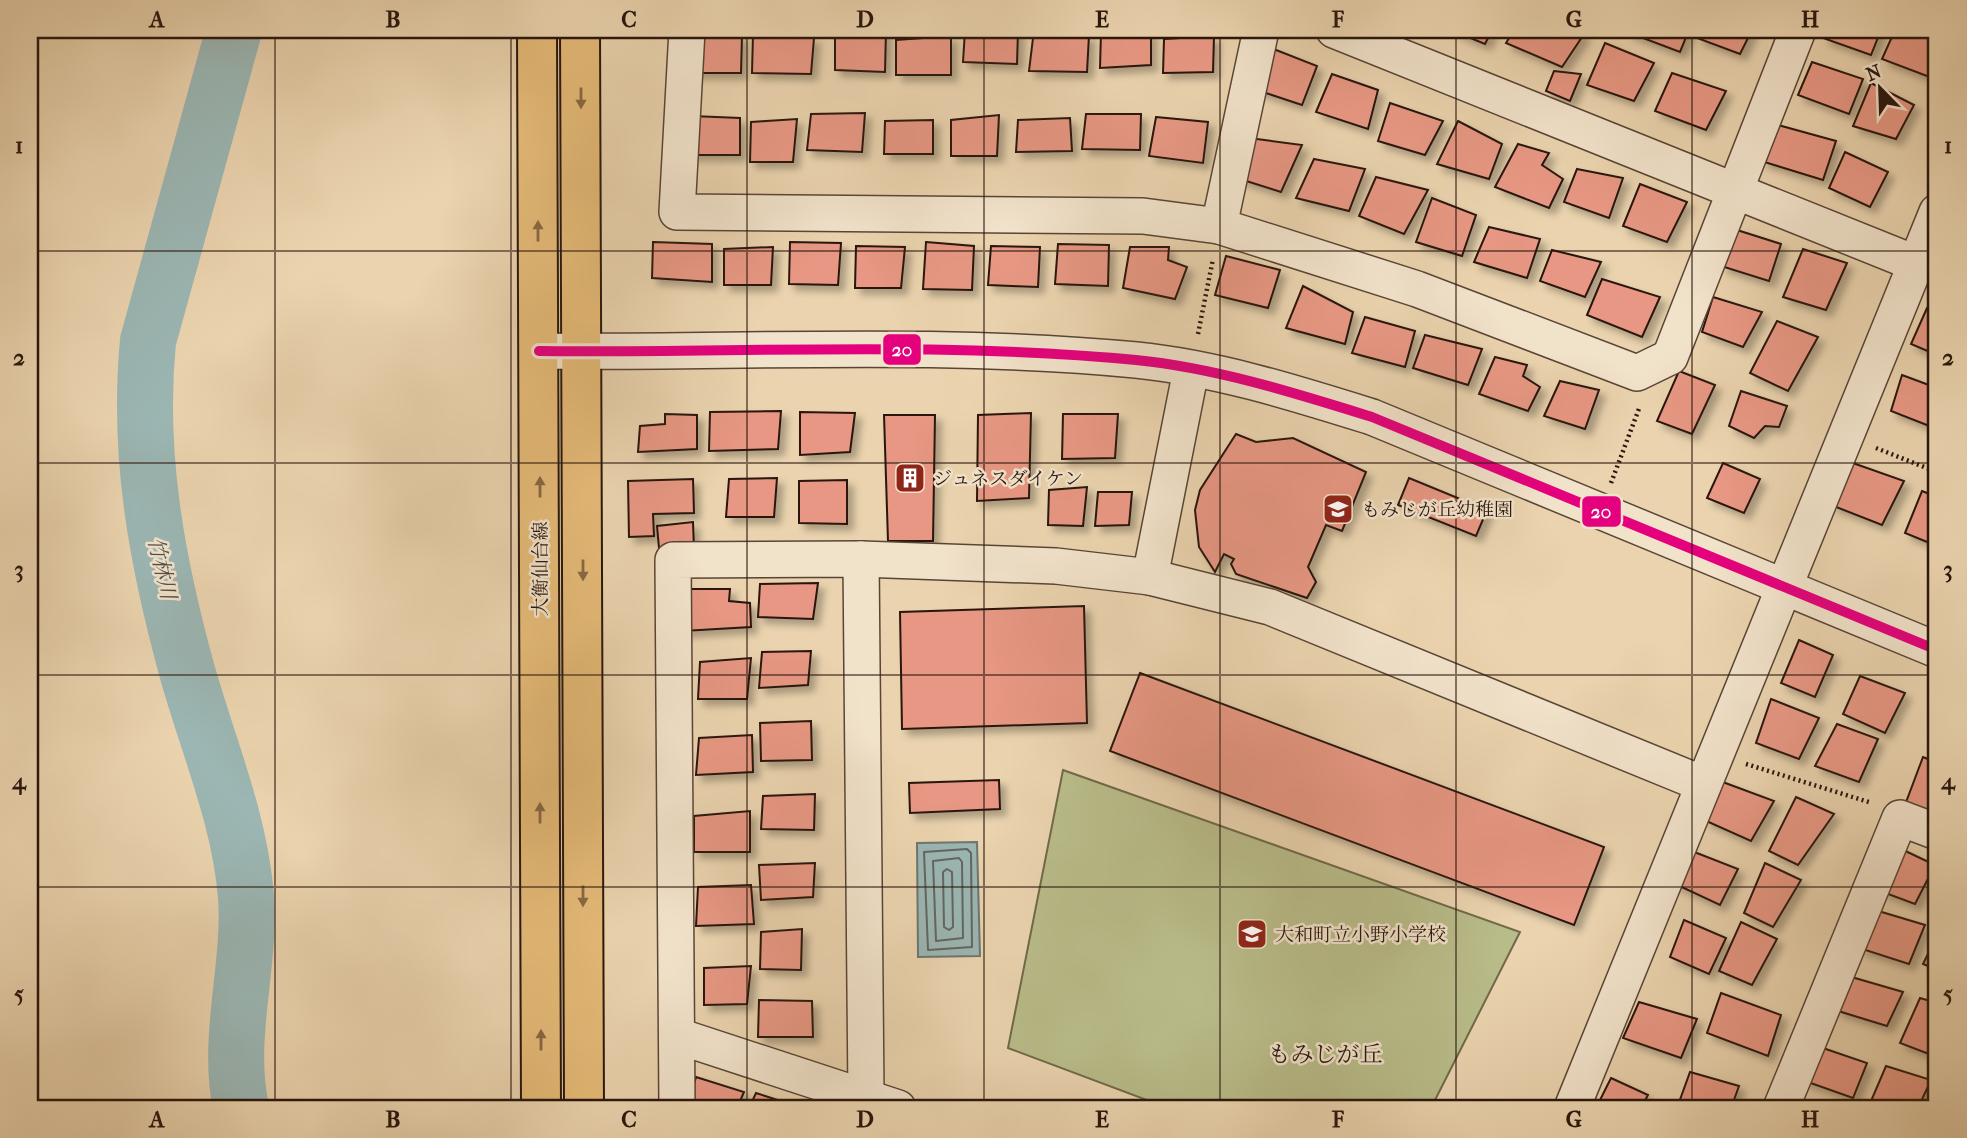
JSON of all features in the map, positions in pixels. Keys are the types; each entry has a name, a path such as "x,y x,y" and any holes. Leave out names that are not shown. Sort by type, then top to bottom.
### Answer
{"main road":[{"name":"大衡仙台線","path":"537,30 541,1108"},
{"path":"580,30 584,1108"}],"street":[{"path":"687,30 677,212 1143,216 1219,226 1417,289 1637,373 1670,357 1798,30"},
{"path":"1219,226 1261,30"},
{"path":"1334,30 1917,264"},
{"path":"1572,1108 1937,212"},
{"path":"539,351 964,351 1138,361 1281,389 1372,417 1937,650"},
{"path":"1150,577 1191,370"},
{"path":"861,559 866,1096"},
{"path":"677,1108 673,560 861,559 1056,566 1150,577 1270,607 1709,769"},
{"path":"1781,1108 1900,818 1937,832"},
{"path":"678,1036 898,1108"}],"path":[{"path":"1198,334 1219,226"},
{"path":"1609,488 1646,391 1637,373"},
{"path":"1846,436 1937,472"},
{"path":"1709,769 1877,804 1900,818"}],"green space":[{"path":"1063,770 1520,932 1431,1108 1168,1108 1008,1048"}],"water":[{"path":"977,842 980,956 918,957 917,843"}],"building":[{"path":"886,30 885,72 835,70 835,32"},
{"path":"965,30 1018,30 1017,64 963,62"},
{"path":"1451,30 1492,30 1485,44"},
{"path":"1514,30 1573,30 1584,34 1562,67 1506,43"},
{"path":"1689,30 1680,52 1627,32"},
{"path":"1701,30 1752,30 1740,54 1697,38"},
{"path":"1827,30 1881,30 1871,55 1823,38"},
{"path":"1895,30 1920,30 1937,36 1935,79 1882,59"},
{"path":"1151,31 1151,65 1100,68 1101,32"},
{"path":"753,34 814,38 811,74 752,73"},
{"path":"742,35 741,73 693,73 696,36"},
{"path":"1089,35 1087,72 1029,71 1033,38"},
{"path":"951,36 951,75 896,75 896,40"},
{"path":"1214,36 1213,72 1163,73 1164,39"},
{"path":"1605,43 1654,63 1634,101 1587,85"},
{"path":"1271,48 1317,66 1302,105 1257,90"},
{"path":"1812,62 1863,79 1849,114 1798,95"},
{"path":"1554,71 1581,74 1570,101 1546,91"},
{"path":"1672,73 1726,91 1706,130 1655,111"},
{"path":"1332,74 1378,90 1368,129 1316,112"},
{"path":"1871,83 1914,105 1896,139 1853,126"},
{"path":"1390,103 1443,121 1425,155 1378,141"},
{"path":"865,113 862,152 807,150 811,114"},
{"path":"1086,114 1141,114 1140,150 1082,149"},
{"path":"999,115 997,156 951,156 951,120"},
{"path":"692,116 740,118 740,155 689,155"},
{"path":"1156,117 1208,122 1203,163 1149,156"},
{"path":"1070,118 1072,151 1016,152 1018,120"},
{"path":"797,119 793,162 750,162 751,122"},
{"path":"933,120 933,154 884,154 885,121"},
{"path":"1458,121 1502,144 1489,179 1437,164"},
{"path":"1778,125 1836,141 1823,180 1761,161"},
{"path":"1249,138 1302,145 1281,192 1240,179"},
{"path":"1518,144 1549,153 1542,165 1563,179 1549,208 1495,187"},
{"path":"1845,152 1888,172 1870,207 1829,188"},
{"path":"1314,159 1365,169 1349,211 1296,198"},
{"path":"1577,169 1623,178 1609,218 1564,202"},
{"path":"1376,177 1428,190 1404,234 1359,216"},
{"path":"1640,184 1687,202 1667,242 1623,226"},
{"path":"1432,198 1476,215 1462,256 1416,242"},
{"path":"1489,227 1540,239 1527,278 1474,262"},
{"path":"1737,230 1781,244 1769,281 1721,266"},
{"path":"653,242 712,244 712,282 652,278"},
{"path":"790,242 841,243 838,285 789,284"},
{"path":"926,242 974,246 972,290 923,289"},
{"path":"1058,244 1109,245 1108,286 1055,284"},
{"path":"856,246 905,247 901,288 855,288"},
{"path":"991,246 1040,247 1038,287 988,285"},
{"path":"773,247 771,285 724,285 724,249"},
{"path":"1130,247 1169,247 1168,260 1187,267 1175,299 1123,288"},
{"path":"1803,249 1847,263 1826,310 1783,297"},
{"path":"1552,250 1601,262 1585,297 1540,281"},
{"path":"1226,256 1280,270 1268,308 1215,295"},
{"path":"1602,279 1660,297 1642,337 1587,315"},
{"path":"1303,286 1353,312 1345,344 1286,328"},
{"path":"1713,297 1762,312 1743,347 1702,332"},
{"path":"1927,308 1937,311 1937,355 1911,344"},
{"path":"1365,317 1415,331 1405,367 1352,353"},
{"path":"1777,321 1818,337 1788,391 1750,373"},
{"path":"1425,335 1482,349 1468,385 1413,368"},
{"path":"1495,357 1527,365 1523,376 1540,387 1528,411 1479,394"},
{"path":"1679,371 1715,385 1692,434 1657,421"},
{"path":"1902,375 1937,388 1937,429 1891,411"},
{"path":"1560,381 1599,390 1585,429 1544,416"},
{"path":"1741,391 1787,406 1779,427 1765,426 1754,438 1729,426"},
{"path":"781,411 778,449 709,451 710,412"},
{"path":"800,412 855,413 850,452 800,455"},
{"path":"1031,413 1029,498 977,501 978,415"},
{"path":"665,414 697,415 697,449 638,452 640,426 665,424"},
{"path":"1063,414 1118,414 1115,458 1062,459"},
{"name":"ジュネスダイケン","path":"884,415 935,415 933,541 888,541"},
{"path":"1236,434 1256,442 1293,438 1366,472 1342,531 1326,525 1308,567 1316,582 1307,598 1236,574 1231,564 1234,559 1224,554 1215,572 1199,547 1195,510 1200,490"},
{"path":"1850,462 1904,481 1882,525 1831,505"},
{"path":"1723,463 1760,479 1744,513 1707,498"},
{"path":"777,478 774,517 726,517 729,479"},
{"path":"1409,478 1487,510 1476,536 1398,505"},
{"path":"693,479 694,513 653,514 654,536 629,537 628,481"},
{"path":"847,480 847,524 799,523 799,481"},
{"path":"1087,487 1083,526 1048,525 1049,490"},
{"path":"1922,491 1937,497 1937,546 1905,533"},
{"path":"1098,492 1132,492 1129,525 1095,526"},
{"path":"693,522 694,549 659,548 657,526"},
{"path":"818,583 813,619 758,617 760,584"},
{"path":"686,589 730,589 729,601 750,603 751,627 683,631"},
{"path":"1084,606 1087,723 902,729 900,612"},
{"path":"1799,640 1833,655 1815,697 1781,683"},
{"path":"811,651 808,685 759,688 762,652"},
{"path":"751,658 747,699 698,699 700,662"},
{"path":"1140,673 1604,847 1574,925 1110,751"},
{"path":"1860,676 1905,693 1885,733 1843,714"},
{"path":"1771,699 1819,718 1799,759 1756,743"},
{"path":"811,721 812,760 761,761 760,723"},
{"path":"1837,724 1878,739 1859,782 1815,766"},
{"path":"752,735 753,772 696,775 699,738"},
{"path":"1923,757 1937,763 1937,816 1905,805"},
{"path":"999,780 1000,809 910,813 909,783"},
{"path":"1720,781 1774,801 1751,841 1704,820"},
{"path":"815,794 814,830 761,829 763,796"},
{"path":"1796,797 1834,814 1798,865 1769,851"},
{"path":"750,811 750,852 694,852 694,816"},
{"path":"1684,848 1738,869 1720,905 1671,882"},
{"path":"1899,848 1935,865 1915,904 1880,891"},
{"path":"815,863 813,897 761,900 759,865"},
{"path":"1765,863 1801,880 1773,927 1744,913"},
{"path":"751,885 754,924 696,926 698,887"},
{"path":"1875,910 1925,925 1909,964 1859,948"},
{"path":"1684,920 1726,938 1709,974 1670,957"},
{"path":"1741,922 1777,939 1752,985 1719,971"},
{"path":"802,929 801,970 760,969 761,932"},
{"path":"1937,935 1937,970 1923,964"},
{"path":"751,966 747,1004 704,1005 704,968"},
{"path":"1848,976 1903,992 1887,1026 1835,1010"},
{"path":"1721,993 1781,1015 1768,1056 1707,1033"},
{"path":"1920,998 1937,1003 1937,1057 1900,1043"},
{"path":"759,1000 812,1001 813,1037 758,1037"},
{"path":"1639,1002 1697,1019 1681,1058 1623,1038"},
{"path":"1817,1046 1867,1063 1853,1098 1802,1080"},
{"path":"1886,1066 1931,1080 1918,1108 1868,1108"},
{"path":"1690,1072 1739,1086 1731,1108 1677,1108"},
{"path":"696,1077 744,1092 737,1108 687,1108"},
{"path":"1611,1078 1648,1095 1641,1108 1596,1108"},
{"path":"756,1093 802,1108 749,1108"}],"waterway":[{"name":"竹林川","path":"234,30 148,341 145,425 152,508 176,630 230,811 243,868 247,923 236,1055 241,1108"}],"transit line":[{"name":"20","path":"539,351 987,351 1136,360 1226,375 1372,417 1937,650"}],"place":[{"name":"ジュネスダイケン","path":"910,478"},
{"name":"もみじが丘幼稚園","path":"1338,509"},
{"name":"大和町立小野小学校","path":"1252,934"}],"district":[{"name":"もみじが丘","path":"1325,1054"}]}
